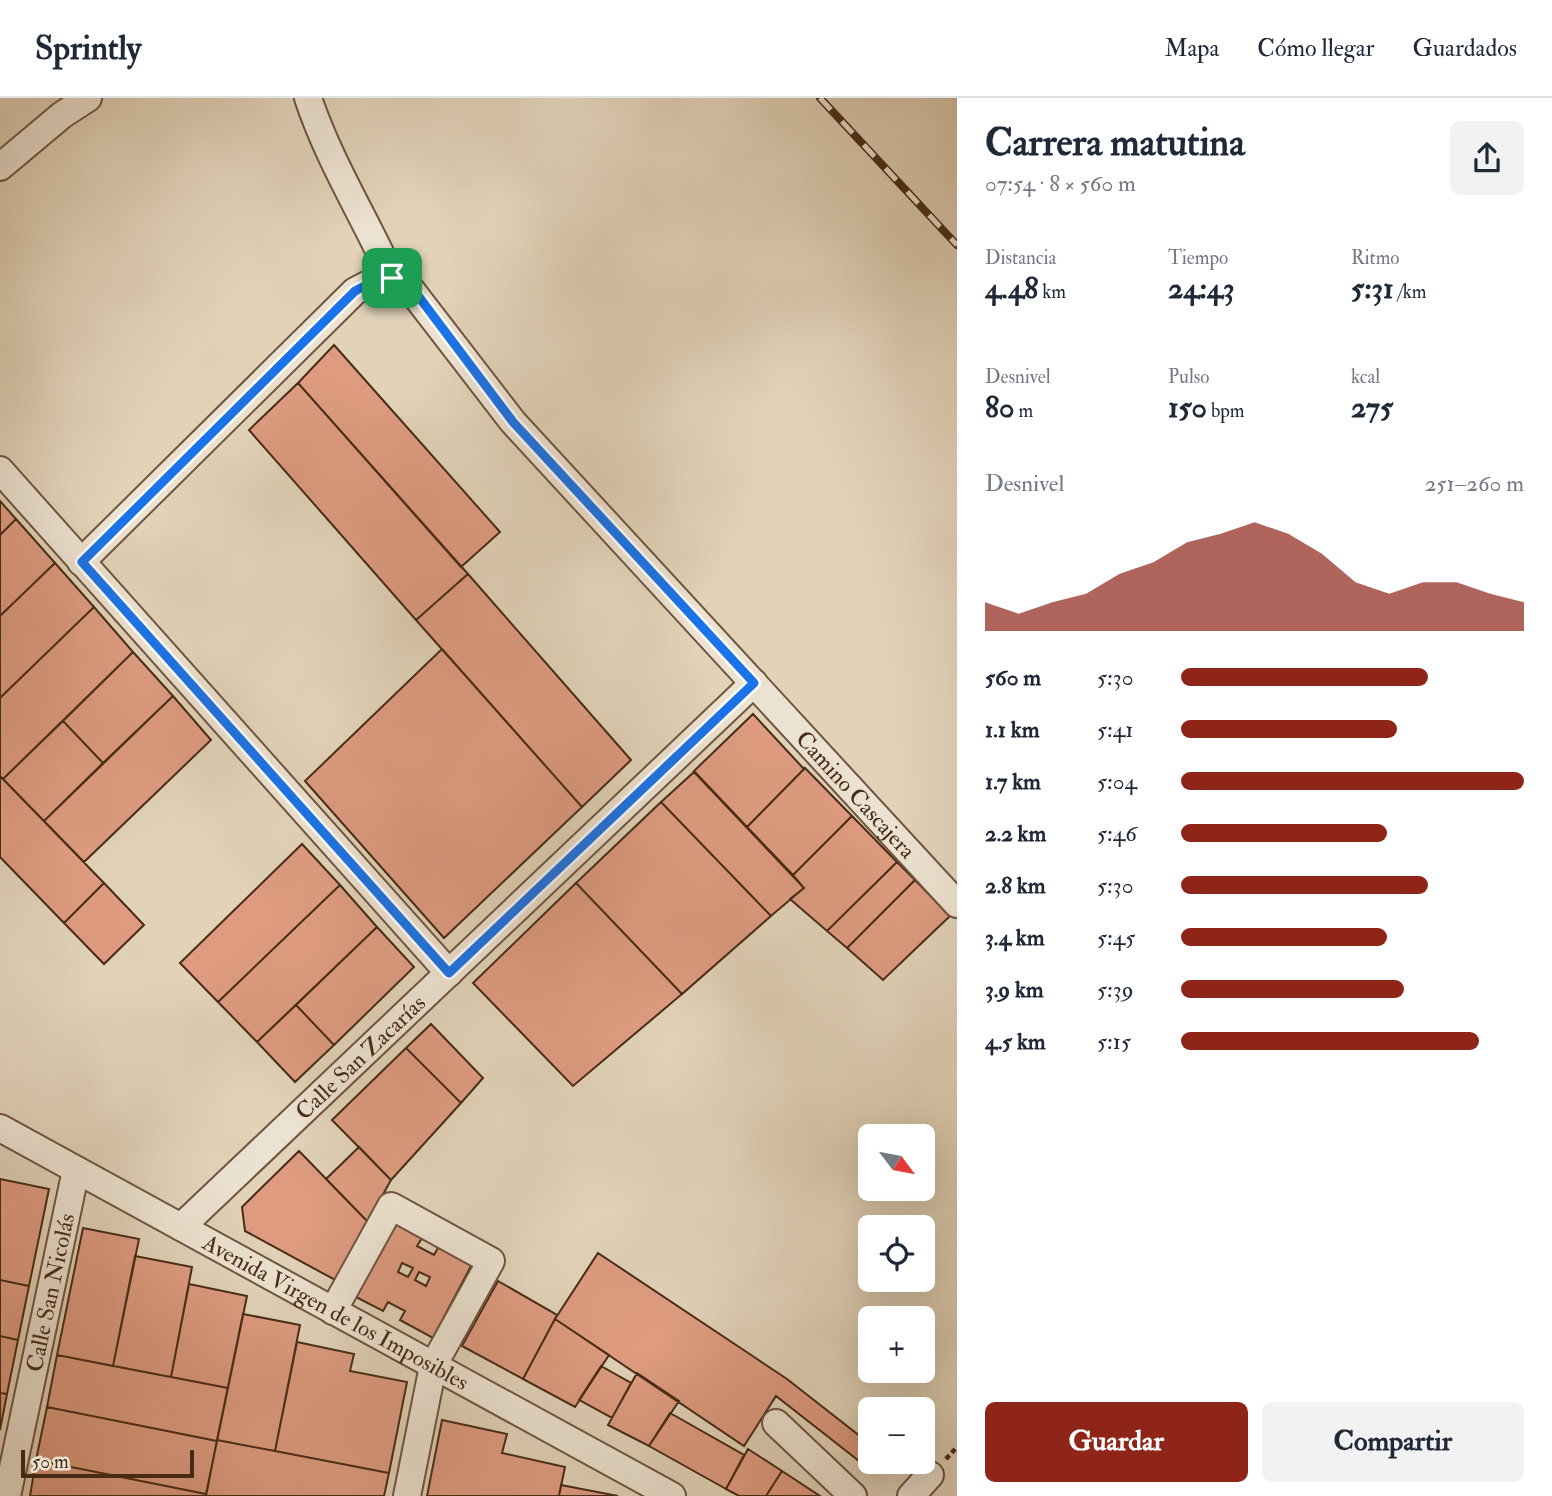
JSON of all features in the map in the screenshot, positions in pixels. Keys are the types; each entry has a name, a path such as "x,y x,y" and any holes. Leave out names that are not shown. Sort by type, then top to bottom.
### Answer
{"street":[{"path":"0,167 62,115 88,98"},
{"path":"82,562 355,291 380,278 392,278 341,179 308,98"},
{"name":"Camino Cascajera","path":"392,278 405,282 416,293 513,422 957,904"},
{"path":"0,470 449,973"},
{"name":"Calle San Zacarías","path":"181,1227 754,683"},
{"name":"Avenida Virgen de los Imposibles","path":"0,1128 672,1496"},
{"name":"Calle San Nicolás","path":"7,1496 76,1170"},
{"path":"333,1311 391,1206 491,1261 433,1366 407,1496"},
{"path":"776,1423 853,1496"},
{"path":"911,1496 930,1475"}],"building":[{"path":"334,345 500,532 461,567 298,383"},
{"path":"298,383 468,574 416,620 249,430"},
{"path":"0,501 16,519 0,535"},
{"path":"16,519 55,563 0,616 0,535"},
{"path":"55,563 94,607 0,698 0,616"},
{"path":"468,574 631,760 582,807 416,620"},
{"path":"94,607 133,652 3,779 0,776 0,698"},
{"path":"442,649 582,807 444,938 305,781"},
{"path":"133,652 173,696 103,763 63,721"},
{"path":"173,696 211,740 84,862 44,821"},
{"path":"753,714 804,769 747,827 694,771"},
{"path":"63,721 103,763 44,821 3,779"},
{"path":"805,768 852,816 793,875 747,827"},
{"path":"694,772 804,888 771,916 661,802"},
{"path":"0,776 104,883 64,923 0,857"},
{"path":"661,802 771,916 682,994 576,883"},
{"path":"852,816 897,862 827,931 790,899 804,888 793,875"},
{"path":"302,844 340,885 218,1002 180,963"},
{"path":"897,862 915,880 847,948 827,931"},
{"path":"915,880 950,916 883,980 847,948"},
{"path":"104,883 144,925 104,964 64,923"},
{"path":"576,883 682,994 573,1086 473,983"},
{"path":"340,885 377,927 257,1042 218,1002"},
{"path":"377,927 414,967 334,1045 296,1005"},
{"path":"296,1005 334,1045 295,1082 257,1042"},
{"path":"431,1024 483,1078 461,1103 406,1048"},
{"path":"406,1048 461,1103 391,1180 332,1120"},
{"path":"359,1147 391,1180 368,1222 326,1179"},
{"path":"299,1151 368,1222 337,1281 245,1231 242,1207"},
{"path":"0,1179 49,1189 29,1286 0,1280"},
{"path":"394,1222 422,1238 417,1246 434,1255 439,1246 472,1264 433,1338 400,1320 405,1311 388,1302 383,1311 354,1296","holes":["402,1263 413,1268 408,1277 398,1272","419,1272 430,1277 426,1286 415,1280"]},
{"path":"83,1228 139,1239 113,1366 57,1355"},
{"path":"598,1253 787,1379 858,1435 858,1460 776,1396 744,1446 555,1319"},
{"path":"135,1256 192,1267 171,1377 113,1366"},
{"path":"0,1280 29,1286 18,1340 0,1336"},
{"path":"498,1281 557,1315 523,1379 462,1346"},
{"path":"189,1284 247,1296 228,1388 171,1377"},
{"path":"243,1314 300,1325 275,1451 217,1440"},
{"path":"555,1319 609,1355 575,1407 523,1379"},
{"path":"0,1336 18,1340 7,1394 0,1393"},
{"path":"297,1342 354,1354 350,1371 407,1382 389,1473 275,1451"},
{"path":"57,1355 228,1388 217,1441 47,1407"},
{"path":"601,1366 631,1383 612,1418 579,1400"},
{"path":"637,1373 679,1401 649,1446 608,1425"},
{"path":"0,1393 7,1394 0,1430"},
{"path":"47,1407 217,1441 206,1494 36,1460"},
{"path":"670,1413 744,1455 726,1489 649,1446"},
{"path":"442,1420 507,1434 502,1453 565,1467 559,1496 427,1496"},
{"path":"217,1440 389,1473 384,1496 206,1496"},
{"path":"748,1449 782,1471 766,1496 739,1496 726,1489"},
{"path":"36,1460 206,1494 206,1496 30,1496"},
{"path":"782,1471 820,1496 766,1496"},
{"path":"561,1485 618,1496 559,1496"}],"railway":[{"path":"820,98 957,245"}],"route":[{"path":"392,278 405,282 416,293 513,422 754,683 449,973 82,562 355,291 368,282 392,278"}]}
